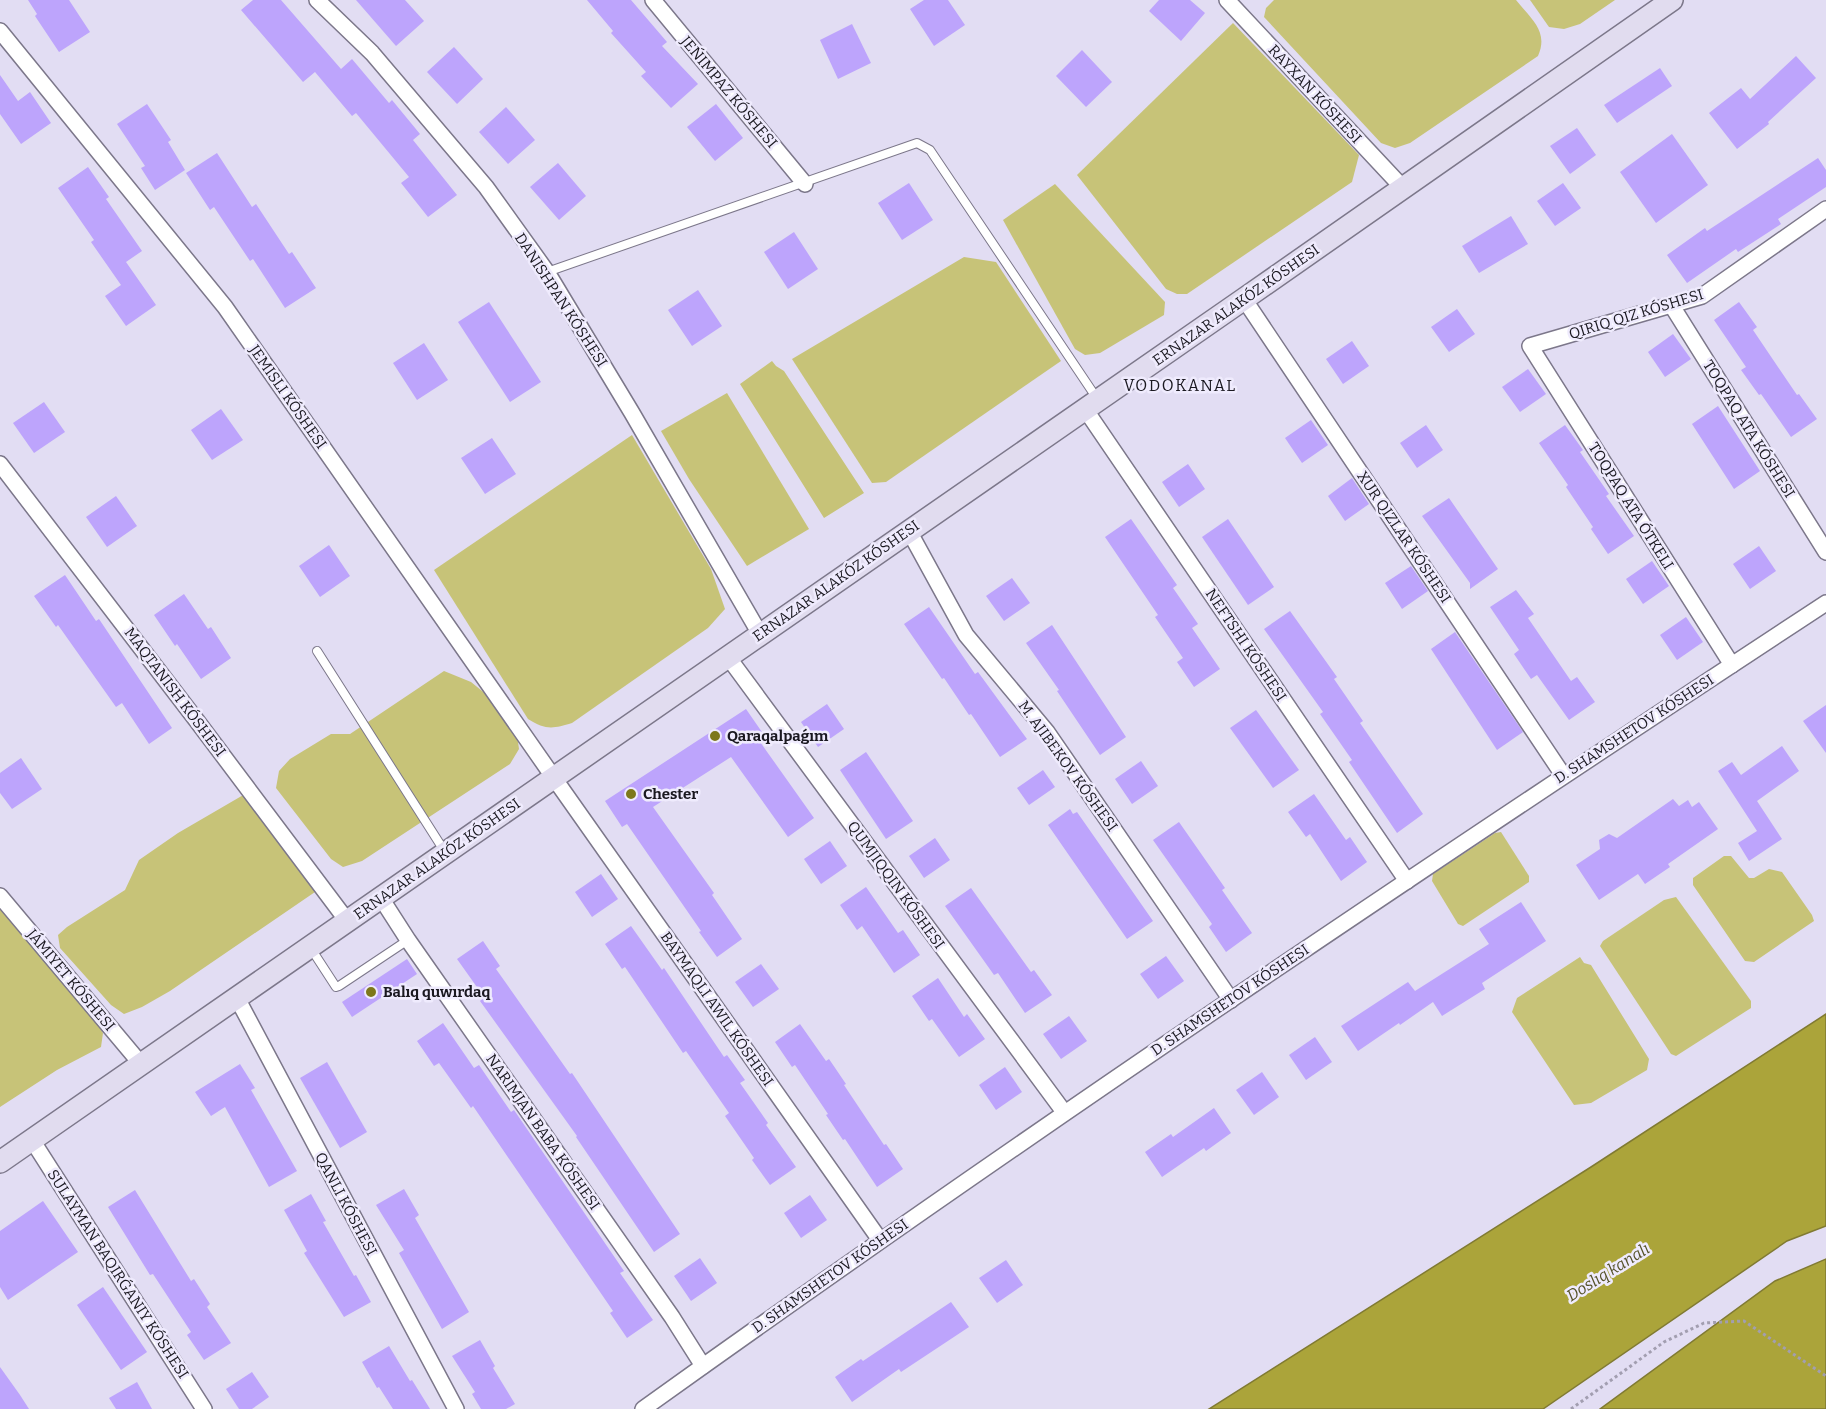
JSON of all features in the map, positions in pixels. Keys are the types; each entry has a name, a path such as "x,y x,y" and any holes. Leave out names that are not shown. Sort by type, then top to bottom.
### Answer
{"main road":[{"name":"ERNAZAR ALAKÓZ KÓSHESI","path":"0,1162 1672,0"}],"street":[{"path":"317,0 372,53 486,187 547,272 760,634"},
{"name":"JEŃIMPAZ KÓSHESI","path":"653,0 805,183"},
{"name":"RAYXAN KÓSHESI","path":"1227,0 1403,188"},
{"name":"JEMISLI KÓSHESI","path":"0,31 225,307 880,1240"},
{"path":"1672,306 1702,296 1826,209"},
{"path":"1244,299 1563,775"},
{"name":"TOQPAQ ATA ÓTKELI","path":"1672,306 1530,346 1732,665"},
{"name":"TOQPAQ ATA KÓSHESI","path":"1672,306 1826,552"},
{"name":"NEFTSHI KÓSHESI","path":"1092,405 1407,881"},
{"path":"0,464 348,922"},
{"name":"M. AJIBEKOV KÓSHESI","path":"909,531 966,635 1047,732 1231,1000"},
{"name":"D. SHAMSHETOV KÓSHESI","path":"643,1409 1064,1112 1563,775 1826,603"},
{"path":"728,657 1064,1112"},
{"name":"JÁMIYET KÓSHESI","path":"0,896 141,1064"},
{"name":"NARIMJAN BABA KÓSHESI","path":"381,898 672,1317 703,1366"},
{"path":"237,998 456,1409"},
{"path":"32,1140 204,1409"}],"lane":[{"path":"547,272 917,144 930,150 1092,405"},
{"path":"317,651 446,854"},
{"path":"310,947 336,987 339,987 408,940"}],"path":[{"path":"1571,1409 1664,1342 1704,1323 1744,1321 1826,1376"}],"shaded area":[{"path":"1274,0 1516,0 1537,26 1540,32 1541,47 1538,56 1410,143 1395,148 1381,143 1264,17 1266,8"},
{"path":"1530,0 1615,0 1580,24 1564,29 1549,27"},
{"path":"1233,23 1359,155 1352,182 1187,294 1177,294 1166,289 1077,175"},
{"path":"1055,184 1165,302 1164,315 1100,353 1085,355 1075,349 1003,220"},
{"path":"964,257 996,262 1061,361 886,482 872,483 792,359"},
{"path":"772,361 784,371 864,493 824,518 740,384"},
{"path":"727,393 809,529 747,566 689,479 661,431"},
{"path":"632,435 711,569 725,609 708,628 572,723 544,727 528,719 434,570"},
{"path":"444,671 471,682 492,699 517,735 519,749 510,764 362,861 343,867 331,859 276,788 279,771 290,759 331,734 350,734"},
{"path":"245,794 307,876 315,892 170,991 124,1014 111,1005 60,948 58,935 125,890 139,860 178,833"},
{"path":"1501,832 1529,876 1529,882 1463,926 1458,924 1432,881 1433,874 1495,833"},
{"path":"1724,856 1731,856 1749,878 1754,878 1769,869 1782,872 1814,921 1754,962 1745,961 1693,885 1693,878"},
{"path":"1676,897 1751,1001 1751,1008 1676,1056 1671,1054 1600,946 1603,941 1664,900"},
{"path":"0,904 92,1016 103,1033 101,1047 57,1070 0,1107"},
{"path":"1580,957 1584,963 1591,965 1649,1059 1647,1070 1591,1103 1574,1105 1512,1012 1517,998"}],"water":[{"name":"Doslıq kanalı","path":"1826,1014 1826,1226 1787,1241 1543,1409 1209,1409 1591,1167"},
{"path":"1826,1259 1826,1409 1600,1409 1775,1281"}],"building":[{"path":"28,0 69,0 90,32 59,52 35,16 37,14"},
{"path":"253,0 281,0 341,69 352,59 389,103 392,100 420,134 413,140 457,195 428,217 401,183 409,177 356,113 352,116 315,72 303,82 241,10"},
{"path":"356,0 405,0 424,21 396,46"},
{"path":"587,0 631,0 667,42 662,46 698,84 671,108 641,76 646,72 611,33 613,31"},
{"path":"924,0 948,0 965,25 934,46 910,9"},
{"path":"1159,0 1190,0 1205,13 1181,41 1149,11"},
{"path":"852,24 871,63 838,79 820,40"},
{"path":"454,47 483,79 457,104 427,72"},
{"path":"1082,50 1112,82 1086,107 1056,76"},
{"path":"1796,56 1816,78 1768,122 1769,124 1737,149 1709,113 1741,88 1750,99"},
{"path":"1660,68 1672,86 1617,123 1604,105"},
{"path":"0,75 18,101 30,92 51,123 21,144 0,114"},
{"path":"147,104 171,140 168,142 185,170 155,190 141,168 145,166 117,124"},
{"path":"716,104 743,138 715,161 687,127"},
{"path":"506,107 535,140 508,164 479,132"},
{"path":"1577,128 1596,155 1570,174 1550,146"},
{"path":"1672,134 1708,185 1656,223 1620,172"},
{"path":"217,153 252,207 256,204 289,254 292,252 316,288 285,308 253,259 250,261 214,207 210,210 186,173"},
{"path":"1818,158 1826,170 1826,187 1778,219 1781,224 1738,252 1736,249 1687,283 1667,255 1705,228 1707,231"},
{"path":"558,163 586,196 559,220 530,187"},
{"path":"88,167 109,197 106,199 142,251 126,262 156,305 126,326 105,296 121,285 91,242 94,240 58,188"},
{"path":"909,183 933,220 902,240 878,203"},
{"path":"1563,183 1581,208 1555,226 1537,201"},
{"path":"1511,216 1528,244 1479,273 1462,246"},
{"path":"794,232 818,269 788,289 764,252"},
{"path":"698,290 722,326 692,346 668,310"},
{"path":"489,302 541,382 510,402 458,322"},
{"path":"1739,302 1757,327 1753,330 1797,395 1799,394 1817,419 1791,437 1741,370 1746,367 1714,320"},
{"path":"1457,309 1475,334 1449,352 1431,327"},
{"path":"1673,334 1691,359 1665,377 1648,352"},
{"path":"1352,341 1369,366 1343,384 1326,359"},
{"path":"424,343 448,380 417,400 393,363"},
{"path":"1528,369 1546,394 1520,412 1502,387"},
{"path":"44,402 65,432 34,453 13,423"},
{"path":"1718,406 1760,471 1734,489 1692,424"},
{"path":"221,409 243,440 212,460 191,430"},
{"path":"1311,420 1328,445 1302,463 1285,438"},
{"path":"1426,425 1443,450 1417,468 1400,443"},
{"path":"1565,425 1583,450 1580,452 1609,494 1606,496 1634,536 1608,554 1566,487 1568,485 1539,443"},
{"path":"492,438 516,474 485,494 461,458"},
{"path":"1188,464 1205,489 1179,507 1162,482"},
{"path":"1352,478 1369,504 1345,521 1328,496"},
{"path":"116,496 137,526 107,547 86,517"},
{"path":"1449,498 1498,569 1470,589 1470,583 1422,516"},
{"path":"1131,519 1177,585 1173,588 1198,624 1192,628 1220,669 1194,687 1177,662 1183,658 1155,617 1158,615 1105,537"},
{"path":"1228,519 1274,587 1248,605 1202,537"},
{"path":"329,545 350,576 320,597 299,566"},
{"path":"1759,546 1776,571 1750,589 1733,564"},
{"path":"1652,561 1669,586 1643,604 1626,579"},
{"path":"1411,566 1428,591 1402,609 1385,583"},
{"path":"65,575 96,621 99,619 172,728 149,744 122,703 116,707 58,625 56,627 34,596"},
{"path":"1012,578 1030,603 1004,621 986,596"},
{"path":"1516,590 1534,614 1528,618 1571,681 1577,677 1595,702 1569,720 1537,675 1531,679 1514,654 1519,650 1490,607"},
{"path":"184,594 208,629 211,627 231,658 201,679 154,615"},
{"path":"929,607 975,674 978,672 1027,739 1000,757 904,624"},
{"path":"1290,611 1337,677 1334,679 1363,721 1360,723 1423,814 1397,833 1349,762 1352,760 1320,714 1323,712 1264,629"},
{"path":"1686,617 1703,642 1677,660 1660,635"},
{"path":"1052,625 1126,737 1100,755 1026,643"},
{"path":"1455,632 1523,732 1497,750 1431,649"},
{"path":"827,704 844,729 818,747 801,722"},
{"path":"1826,705 1826,753 1803,721"},
{"path":"746,709 764,735 758,739 814,818 788,837 731,757 653,807 714,893 712,895 742,939 717,957 627,824 622,827 605,801"},
{"path":"1256,710 1299,770 1273,788 1230,728"},
{"path":"1782,746 1799,771 1757,801 1782,839 1749,861 1738,843 1757,831 1718,771 1732,762 1741,775"},
{"path":"866,752 913,821 886,839 840,770"},
{"path":"21,758 42,789 12,809 0,793 0,773"},
{"path":"1141,761 1158,786 1132,804 1115,779"},
{"path":"1043,770 1055,787 1029,805 1017,788"},
{"path":"1314,794 1346,840 1350,837 1367,862 1341,881 1310,834 1306,837 1288,812"},
{"path":"1673,799 1679,806 1688,800 1692,807 1699,802 1718,829 1668,864 1670,867 1645,884 1638,874 1599,900 1576,865 1600,849 1599,840 1609,834 1617,838"},
{"path":"1070,809 1073,814 1077,812 1153,921 1127,939 1048,825"},
{"path":"1179,822 1225,888 1222,890 1252,933 1226,952 1209,927 1212,924 1153,840"},
{"path":"935,838 950,860 924,878 909,856"},
{"path":"830,841 847,866 821,884 804,859"},
{"path":"601,874 618,899 592,917 575,892"},
{"path":"866,887 898,933 903,930 920,955 894,973 862,926 857,930 840,905"},
{"path":"971,888 1031,972 1034,970 1052,995 1025,1013 998,973 994,975 945,906"},
{"path":"1521,902 1546,941 1482,983 1485,989 1442,1016 1433,1002 1358,1051 1341,1026 1408,982 1415,991 1489,944 1479,929"},
{"path":"631,926 662,970 664,968 724,1057 727,1055 745,1080 740,1083 796,1167 770,1185 725,1116 729,1113 686,1051 683,1053 625,967 622,969 605,944"},
{"path":"483,941 500,966 496,969 570,1074 572,1073 680,1234 654,1252 577,1136 480,1001 484,997 457,959"},
{"path":"1166,956 1184,981 1158,999 1140,974"},
{"path":"407,959 417,974 352,1017 342,1002"},
{"path":"761,964 779,989 753,1007 735,982"},
{"path":"938,978 964,1017 967,1014 985,1039 959,1057 932,1019 929,1021 912,996"},
{"path":"1069,1016 1087,1041 1061,1059 1043,1034"},
{"path":"443,1023 474,1068 479,1065 511,1112 514,1110 624,1271 620,1273 653,1320 627,1338 610,1313 613,1311 473,1106 471,1108 439,1063 434,1066 417,1041"},
{"path":"800,1024 826,1061 829,1059 884,1145 886,1144 903,1169 877,1187 826,1115 828,1114 795,1065 792,1067 775,1042"},
{"path":"1315,1037 1332,1062 1306,1080 1289,1055"},
{"path":"327,1062 367,1132 340,1148 300,1078"},
{"path":"240,1064 255,1088 251,1090 297,1171 269,1187 225,1107 211,1116 195,1092"},
{"path":"1005,1067 1022,1092 996,1110 979,1085"},
{"path":"1262,1072 1279,1097 1254,1115 1236,1090"},
{"path":"1214,1108 1231,1133 1206,1151 1204,1148 1162,1177 1145,1152 1171,1134 1173,1137"},
{"path":"404,1189 419,1215 415,1218 469,1312 442,1329 399,1253 404,1250 376,1205"},
{"path":"135,1190 191,1281 194,1279 210,1304 207,1307 231,1343 204,1360 187,1335 191,1332 153,1274 150,1275 108,1207"},
{"path":"311,1194 326,1221 323,1222 371,1302 344,1317 304,1253 307,1251 284,1210"},
{"path":"810,1195 827,1220 801,1238 784,1213"},
{"path":"43,1201 78,1252 8,1300 0,1287 0,1231"},
{"path":"700,1258 717,1283 691,1301 674,1276"},
{"path":"1006,1260 1023,1285 997,1303 979,1278"},
{"path":"103,1287 147,1352 121,1370 77,1305"},
{"path":"951,1302 969,1327 901,1372 899,1369 852,1402 835,1377"},
{"path":"480,1340 495,1366 493,1368 515,1404 506,1409 481,1409 472,1394 475,1392 452,1356"},
{"path":"389,1346 430,1409 393,1409 379,1387 377,1388 362,1362"},
{"path":"0,1367 20,1395 29,1409 0,1409"},
{"path":"252,1372 269,1397 252,1409 239,1409 226,1389"},
{"path":"137,1382 152,1409 116,1409 109,1398"}],"place":[{"name":"Qaraqalpaǵım","path":"715,736"},
{"name":"Chester","path":"631,794"},
{"name":"Balıq quwırdaq","path":"371,992"}],"district":[{"name":"VODOKANAL","path":"1180,385"}]}
